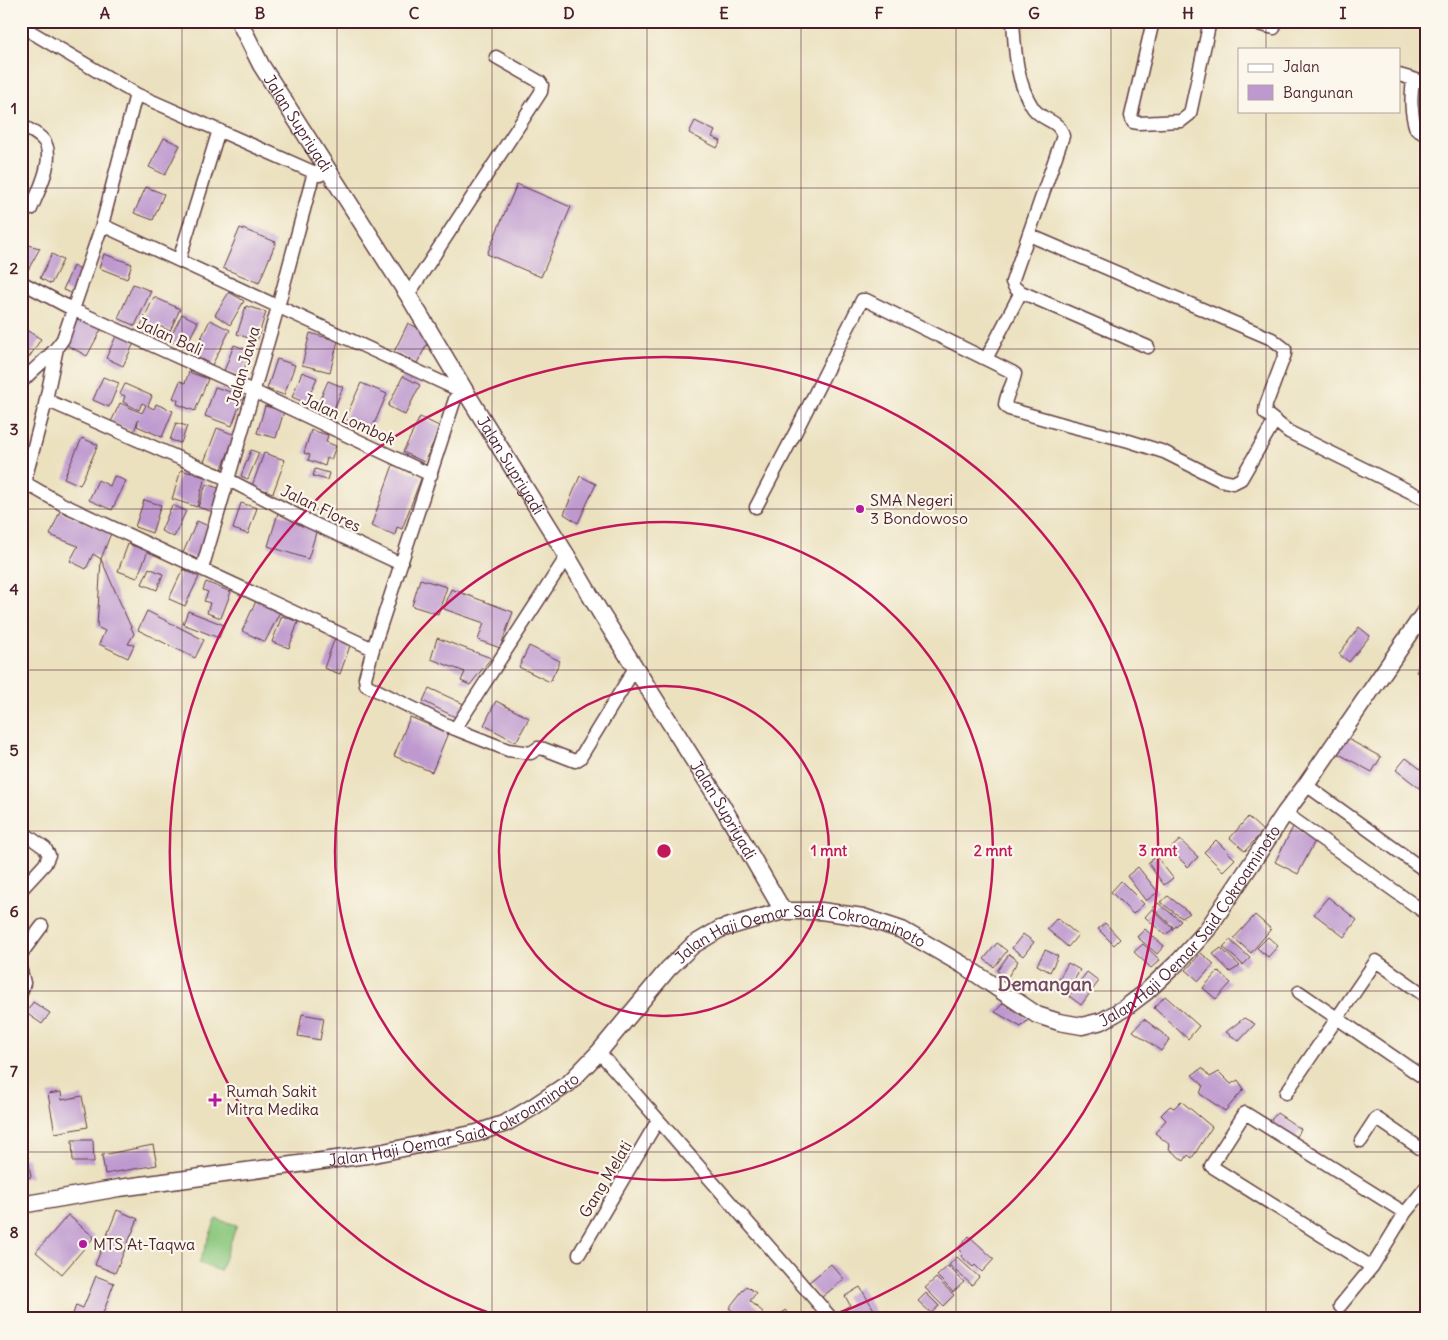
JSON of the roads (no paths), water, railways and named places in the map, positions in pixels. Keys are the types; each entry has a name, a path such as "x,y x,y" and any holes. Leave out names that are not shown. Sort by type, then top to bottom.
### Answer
{"street":[{"name":"Jalan Supriyadi","path":"239,21 261,65 408,295 462,392 567,556 600,612 720,802 783,911"},
{"path":"1013,21 1016,65 1024,91 1040,116 1056,124 1061,129 1063,136 1012,282 1015,288 1022,292 1148,347"},
{"path":"1152,21 1131,116 1133,122 1139,123 1181,121 1190,114 1210,21"},
{"path":"1246,21 1274,28"},
{"path":"21,26 136,94 336,182"},
{"path":"408,295 541,92 542,85 537,79 496,57"},
{"path":"1400,75 1427,83"},
{"path":"1413,79 1410,110 1416,129 1427,136"},
{"path":"24,375 57,348 63,339 102,225 136,94"},
{"path":"21,125 44,141 47,149 47,167 31,209 21,206"},
{"path":"179,260 219,130"},
{"name":"Jalan Jawa","path":"202,569 278,307 314,172"},
{"path":"102,225 462,392 430,475 365,678 366,685 455,730 508,750 531,753 538,748 544,748 573,760 578,760 635,668"},
{"path":"1029,235 1272,339 1284,349 1285,354 1266,405 1265,413 1289,432 1427,500"},
{"name":"Jalan Bali","path":"21,282 74,310 253,391"},
{"path":"986,359 1022,292"},
{"path":"756,506 862,300 866,300 1015,374 1005,405 1009,409 1164,452 1220,480 1233,483 1241,480 1274,422"},
{"path":"57,348 46,400 26,476 27,484 62,504 374,649"},
{"name":"Jalan Lombok","path":"253,391 430,475"},
{"name":"Jalan Flores","path":"46,400 227,479 306,520 401,564"},
{"path":"455,730 567,556"},
{"name":"Jalan Haji Oemar Said Cokroaminoto","path":"21,1204 119,1188 374,1154 477,1132 506,1123 569,1083 599,1052 668,969 693,945 720,929 783,911 821,911 864,917 902,930 963,965 1037,1015 1059,1022 1082,1026 1102,1021 1125,1008 1146,992 1179,961 1207,930 1285,813 1422,627 1427,610"},
{"path":"1306,785 1427,872"},
{"path":"1285,813 1427,914"},
{"path":"21,831 48,851 49,855 45,864 21,890"},
{"path":"21,954 42,926"},
{"path":"1286,1092 1376,961 1427,997"},
{"path":"21,971 24,983 21,993"},
{"path":"1300,992 1427,1080"},
{"path":"599,1052 832,1319"},
{"path":"1372,1267 1211,1166 1245,1113 1405,1213"},
{"path":"1361,1141 1376,1118 1427,1153"},
{"name":"Gang Melati","path":"579,1254 658,1120"},
{"path":"1340,1306 1372,1267 1405,1213 1427,1186"}],"place":[{"name":"SMA Negeri 3 Bondowoso","path":"860,509"},
{"name":"Rumah Sakit Mitra Medika","path":"215,1100"},
{"name":"MTS At-Taqwa","path":"83,1244"}],"district":[{"name":"Demangan","path":"1045,984"}]}
